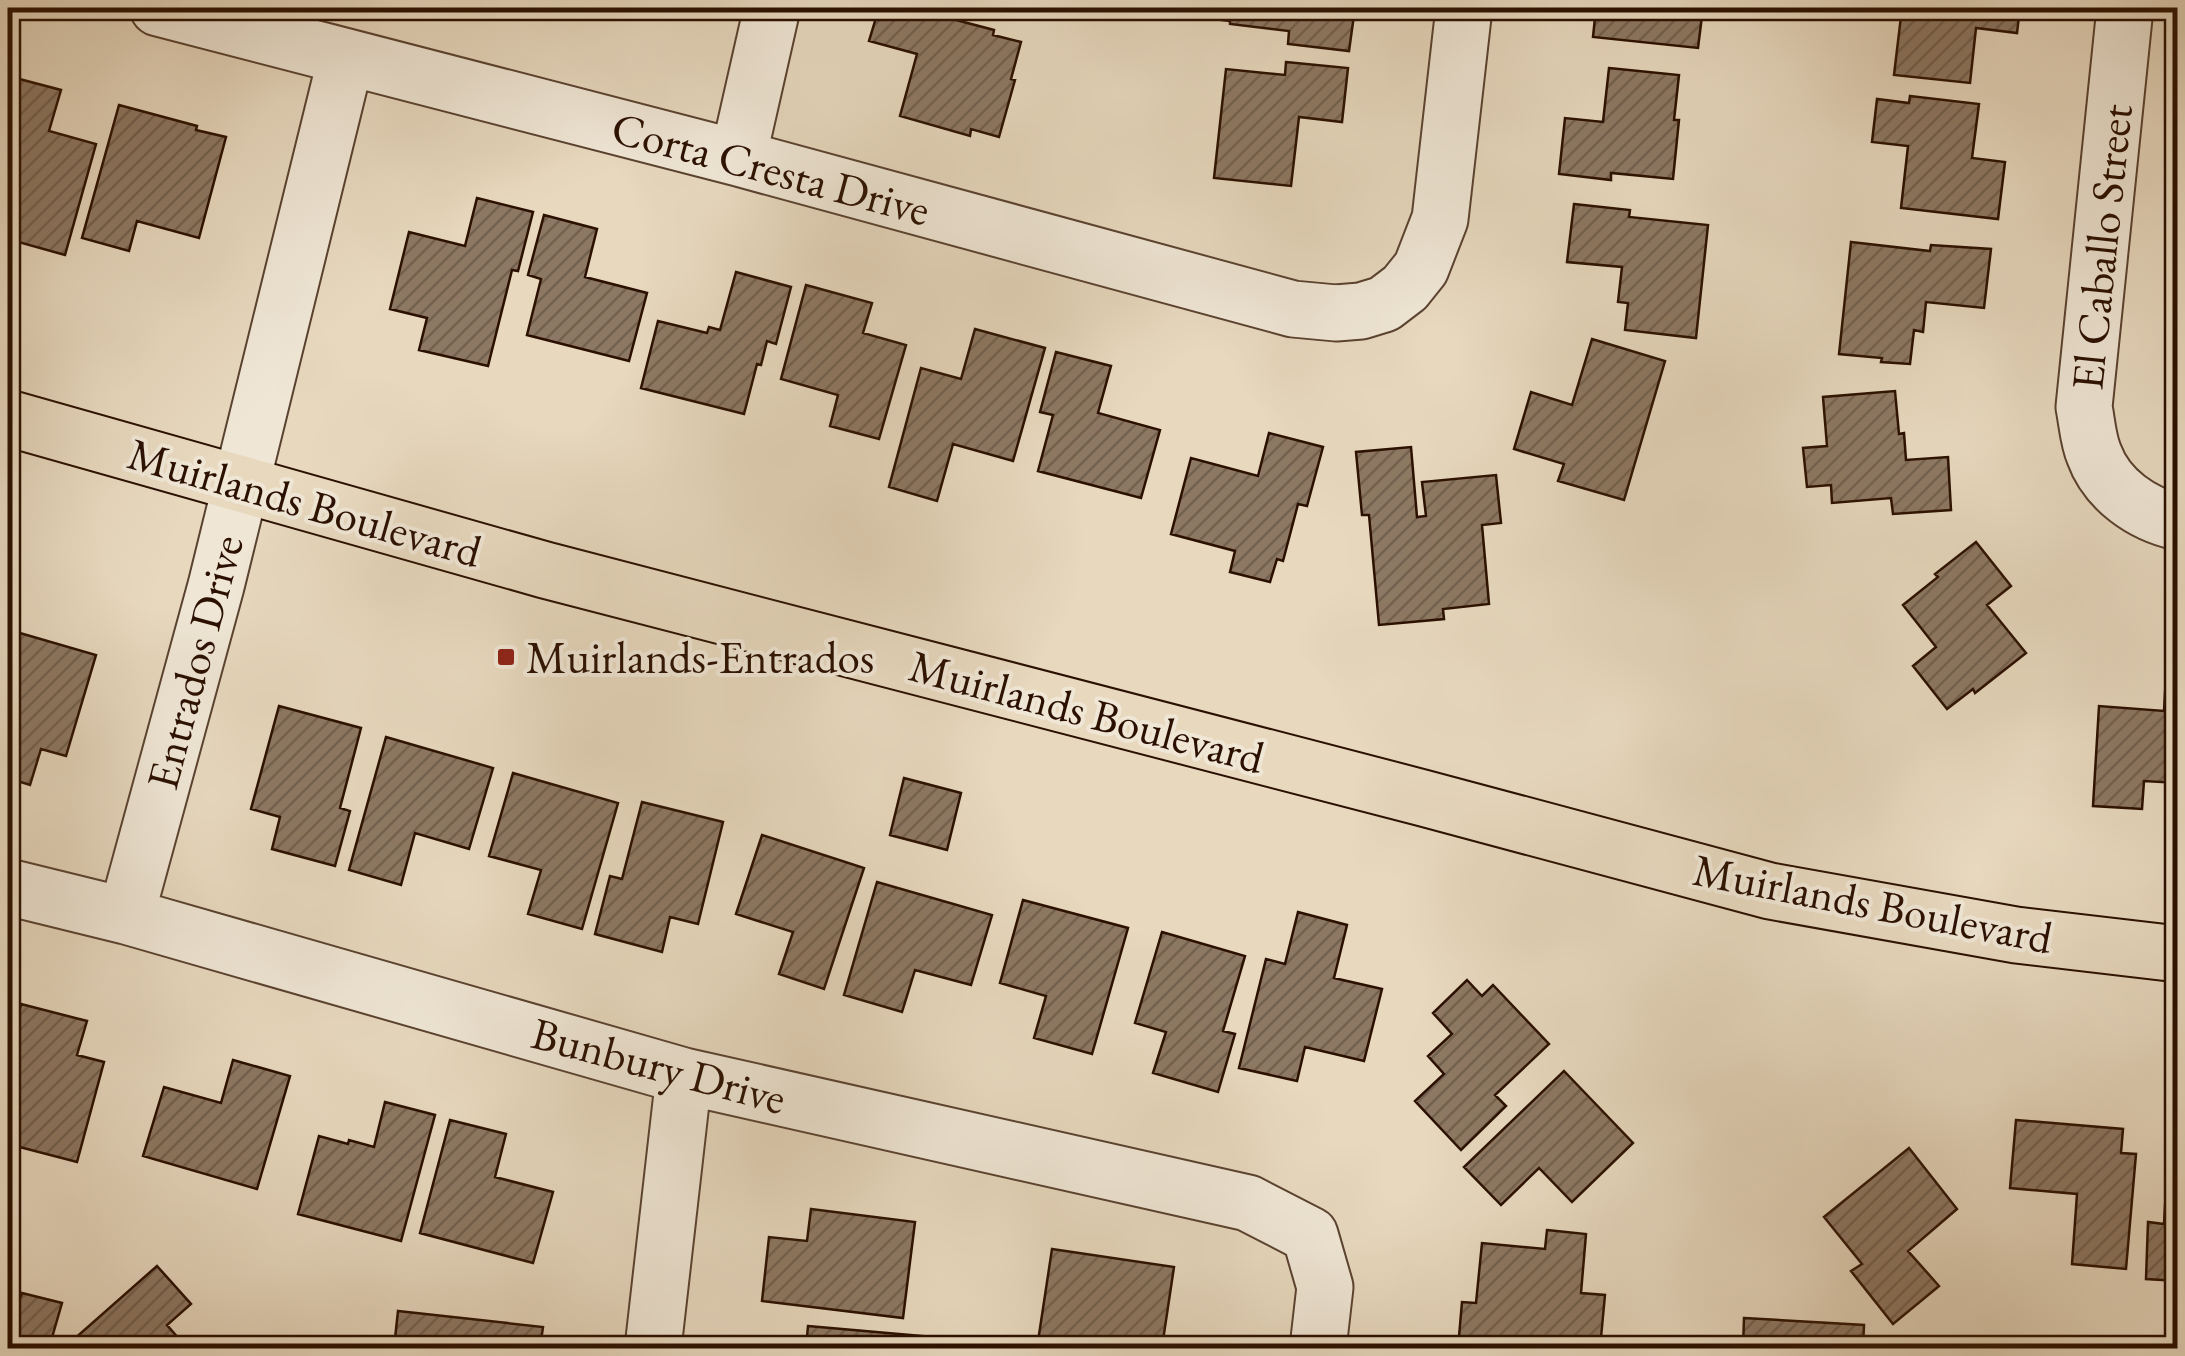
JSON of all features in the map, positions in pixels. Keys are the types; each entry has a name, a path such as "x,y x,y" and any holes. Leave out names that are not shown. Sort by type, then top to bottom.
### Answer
{"main road":[{"name":"Muirlands Boulevard","path":"8,418 545,570 1770,891 2016,935 2178,954"}],"street":[{"name":"Corta Cresta Drive","path":"158,8 738,158 1293,309 1348,312 1384,304 1405,288 1421,268 1440,219 1464,8"},
{"path":"738,158 772,8"},
{"name":"El Caballo Street","path":"2125,8 2084,407 2094,454 2109,482 2137,506 2162,519 2178,522"},
{"name":"Entrados Drive","path":"126,916 216,586 346,58"},
{"name":"Bunbury Drive","path":"8,886 126,916 684,1076 1248,1203 1310,1235 1325,1287 1318,1348"},
{"path":"653,1348 684,1076"}],"building":[{"path":"586,8 633,8 630,19"},
{"path":"879,8 943,8 941,16 994,30 993,35 1021,42 999,137 971,129 970,136 900,116 917,54 869,41"},
{"path":"1181,8 1355,8 1349,51 1288,44 1289,31 1180,15"},
{"path":"1596,8 1703,8 1698,48 1593,37"},
{"path":"1902,8 2020,8 2017,33 1976,28 1970,83 1894,75"},
{"path":"1286,62 1348,68 1342,122 1299,117 1291,186 1214,178 1226,69 1285,75"},
{"path":"1609,68 1679,75 1673,179 1611,173 1611,180 1559,174 1565,118 1603,122"},
{"path":"8,76 61,90 49,131 96,144 65,255 11,240 14,229 8,228"},
{"path":"1910,96 1979,104 1972,158 2005,162 1998,219 1901,208 1908,146 1872,142 1877,99 1909,103"},
{"path":"119,105 226,137 199,238 137,221 129,251 82,238"},
{"path":"477,198 533,212 518,271 512,270 488,366 419,350 427,318 390,309 409,232 465,246"},
{"path":"1574,204 1630,210 1629,217 1708,225 1696,338 1625,330 1628,303 1618,302 1622,267 1567,262"},
{"path":"544,215 597,229 585,277 647,293 629,361 527,335 541,279 528,275"},
{"path":"1851,242 1930,251 1931,245 1991,249 1984,308 1926,302 1923,332 1914,330 1910,364 1839,354"},
{"path":"736,272 791,287 776,344 767,341 744,414 641,388 658,321 707,333 709,327 720,330"},
{"path":"806,285 872,303 863,333 906,345 879,439 830,426 838,395 781,379"},
{"path":"975,329 1045,348 1013,461 953,444 937,501 889,487 921,368 961,379"},
{"path":"1592,339 1665,361 1624,500 1558,481 1564,464 1514,449 1531,392 1572,405"},
{"path":"1056,352 1111,366 1098,413 1160,430 1141,498 1038,471 1053,415 1040,412"},
{"path":"1895,391 1906,460 1948,457 1951,510 1893,514 1891,498 1832,503 1831,485 1807,487 1803,448 1827,446 1823,397"},
{"path":"1269,433 1323,447 1307,506 1298,504 1283,561 1277,559 1270,582 1230,572 1235,551 1171,534 1191,458 1258,476"},
{"path":"1411,447 1417,517 1426,516 1422,482 1496,475 1501,523 1482,525 1489,604 1443,609 1444,619 1379,625 1369,515 1362,515 1356,452"},
{"path":"1976,542 2011,586 1987,605 2026,653 1975,693 1973,689 1947,709 1913,666 1936,647 1903,605"},
{"path":"13,631 96,655 66,756 41,749 30,785 8,778 8,648"},
{"path":"2168,641 2178,642 2178,783 2144,781 2142,809 2093,806 2099,706 2164,711"},
{"path":"279,706 361,728 340,808 350,811 335,866 272,849 280,817 251,809"},
{"path":"386,737 493,768 469,849 415,833 401,885 349,870"},
{"path":"513,773 618,803 582,929 528,914 541,870 489,856"},
{"path":"904,778 961,793 947,850 890,835"},
{"path":"642,802 723,822 698,924 670,917 662,952 595,934 610,876 622,879"},
{"path":"762,835 864,868 824,989 779,974 793,932 736,914"},
{"path":"877,882 992,915 971,985 915,970 902,1012 844,995"},
{"path":"1023,900 1128,928 1092,1054 1034,1038 1046,996 1000,983"},
{"path":"1298,912 1347,925 1334,978 1382,989 1364,1061 1305,1047 1297,1081 1239,1068 1266,959 1285,964"},
{"path":"1162,932 1245,956 1223,1031 1235,1034 1218,1092 1153,1073 1166,1032 1135,1023"},
{"path":"1467,980 1482,996 1493,985 1549,1044 1495,1095 1506,1106 1461,1150 1415,1101 1444,1074 1428,1056 1452,1034 1433,1013"},
{"path":"21,1004 87,1021 77,1055 104,1062 77,1162 8,1144 8,1091 15,1063 8,1061 8,1057"},
{"path":"233,1060 290,1076 257,1189 143,1156 164,1087 221,1103"},
{"path":"1564,1071 1633,1143 1572,1202 1539,1168 1501,1205 1464,1167"},
{"path":"385,1102 435,1115 401,1241 298,1214 319,1136 374,1147"},
{"path":"450,1120 506,1134 495,1177 553,1192 533,1263 420,1233"},
{"path":"2016,1120 2123,1129 2121,1153 2136,1154 2126,1269 2072,1264 2077,1194 2010,1188"},
{"path":"1909,1148 1957,1209 1908,1251 1939,1286 1893,1324 1851,1271 1862,1264 1824,1217"},
{"path":"2167,1170 2178,1171 2178,1281 2146,1279 2148,1222 2164,1224"},
{"path":"811,1209 915,1222 903,1318 762,1301 769,1237 807,1241"},
{"path":"1547,1230 1586,1234 1581,1293 1605,1295 1600,1348 1458,1348 1462,1302 1476,1303 1482,1243 1545,1249"},
{"path":"1052,1249 1174,1267 1162,1347 1171,1348 1037,1348"},
{"path":"157,1266 191,1304 167,1325 187,1348 64,1348"},
{"path":"8,1293 62,1303 49,1348 8,1348"},
{"path":"398,1311 543,1327 540,1348 394,1348"},
{"path":"1744,1318 1864,1325 1863,1348 1743,1348"},
{"path":"808,1326 932,1337 931,1348 806,1348"}],"place":[{"name":"Muirlands-Entrados","path":"506,657"}]}
